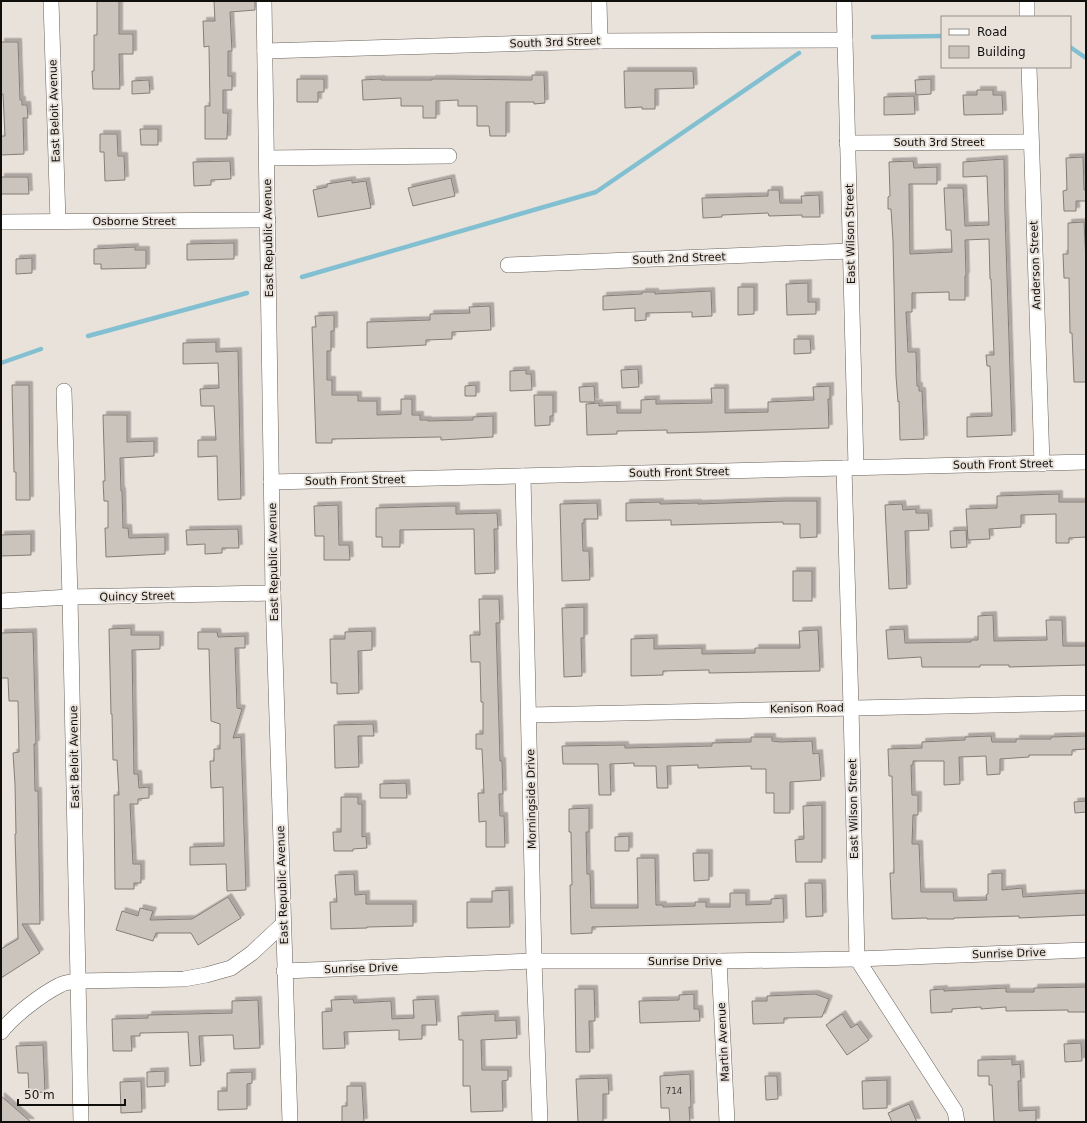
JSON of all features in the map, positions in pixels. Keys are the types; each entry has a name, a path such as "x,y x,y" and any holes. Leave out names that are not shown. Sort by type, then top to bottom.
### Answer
{"street":[{"name":"East Beloit Avenue","path":"51,1 58,221"},
{"name":"East Republic Avenue","path":"264,1 273,593 290,1122"},
{"path":"599,1 600,41"},
{"name":"East Wilson Street","path":"844,1 850,251 851,707 857,959"},
{"path":"1027,1 1027,16"},
{"name":"South 3rd Street","path":"265,51 600,41 845,40"},
{"name":"Anderson Street","path":"1029,68 1042,464"},
{"name":"South 3rd Street","path":"847,143 1031,142"},
{"path":"267,158 449,156"},
{"name":"Osborne Street","path":"1,222 268,220"},
{"name":"South 2nd Street","path":"508,265 850,251"},
{"name":"East Beloit Avenue","path":"64,391 70,597 81,1122"},
{"name":"South Front Street","path":"271,482 1086,462"},
{"name":"Morningside Drive","path":"523,476 534,961 540,1122"},
{"name":"Quincy Street","path":"1,601 70,597 273,593"},
{"name":"Kenison Road","path":"529,715 1086,703"},
{"path":"1,1032 32,1003 61,984 78,981 184,979 206,976 231,968 252,953 283,924"},
{"name":"Sunrise Drive","path":"284,971 534,961 857,959 1086,950"},
{"path":"857,959 955,1111 957,1122"},
{"name":"Martin Avenue","path":"719,961 726,1122"}],"building":[{"path":"97,1 119,1 119,34 133,34 133,54 119,54 120,89 93,89 92,71 94,71 94,35 97,35"},
{"path":"214,1 255,1 255,10 230,12 232,51 228,51 228,76 232,76 232,90 223,90 223,113 228,113 227,139 205,139 205,106 210,106 209,46 204,47 203,21 215,21"},
{"path":"1,42 18,42 20,100 22,100 22,105 27,105 28,118 23,118 24,154 1,155 1,136 5,136 3,94 1,94"},
{"path":"624,71 693,71 694,88 655,89 655,109 642,109 642,107 625,108"},
{"path":"532,75 544,75 545,103 534,104 534,102 506,102 506,136 490,136 489,126 477,126 477,106 458,106 458,100 436,101 436,118 423,118 423,106 401,106 401,98 363,100 362,80 532,80"},
{"path":"297,79 324,79 324,92 318,92 318,102 297,102"},
{"path":"931,79 931,94 916,95 915,80"},
{"path":"149,80 150,93 132,94 132,81"},
{"path":"977,90 993,90 993,95 1002,95 1003,114 964,115 963,95 977,95"},
{"path":"914,96 915,114 884,115 884,97"},
{"path":"140,129 158,129 158,145 141,145"},
{"path":"100,134 117,134 118,156 124,156 125,180 105,181 104,152 100,152"},
{"path":"1083,157 1084,190 1086,190 1086,201 1076,201 1076,211 1064,211 1063,191 1067,190 1066,158"},
{"path":"1004,159 1012,435 967,437 967,417 992,416 990,366 987,366 986,355 994,355 989,239 965,240 965,300 949,300 949,292 912,293 912,312 906,312 908,352 916,352 917,386 919,386 919,391 922,391 924,439 900,440 899,401 898,402 896,376 893,241 891,209 888,209 888,197 890,196 889,162 913,161 914,168 937,167 937,184 909,184 910,254 952,252 951,230 946,230 944,188 963,188 965,226 989,225 987,176 963,177 963,162"},
{"path":"230,161 231,179 211,180 211,185 194,186 193,162"},
{"path":"1,177 28,177 29,194 1,194"},
{"path":"451,178 455,196 413,206 408,188"},
{"path":"352,180 352,183 366,181 371,208 318,217 313,190 327,187 327,184"},
{"path":"768,190 779,190 780,203 802,203 801,196 819,195 820,217 802,217 802,215 769,216 768,213 722,215 722,217 703,218 702,198 768,196"},
{"path":"1084,222 1086,262 1086,382 1074,382 1072,333 1070,333 1069,278 1064,278 1063,254 1068,254 1068,223"},
{"path":"234,243 234,259 187,260 187,244"},
{"path":"135,247 135,250 146,250 146,268 101,269 101,264 94,264 94,249"},
{"path":"32,258 32,273 16,274 16,259"},
{"path":"808,283 808,302 816,302 816,314 787,315 786,284"},
{"path":"738,287 754,287 754,314 738,315"},
{"path":"711,291 712,316 692,317 692,312 646,313 646,320 635,321 635,308 603,310 603,296 642,294 642,292 655,292 655,294"},
{"path":"490,306 491,330 452,332 452,339 426,340 426,345 367,348 367,322 430,320 430,314 470,313 469,307"},
{"path":"334,315 334,331 331,331 331,351 327,351 327,380 332,380 332,395 358,395 358,401 377,401 377,415 401,414 401,399 412,399 412,415 420,415 420,420 473,420 473,417 493,416 493,437 441,440 441,437 332,439 332,443 316,443 312,327 316,327 315,316"},
{"path":"794,339 810,339 811,353 794,354"},
{"path":"216,342 216,352 238,351 241,499 218,500 217,456 198,457 198,440 216,440 214,406 201,406 200,389 219,388 218,363 183,364 183,343"},
{"path":"638,369 639,387 622,388 621,370"},
{"path":"526,370 526,374 531,374 532,390 510,391 510,371"},
{"path":"12,385 29,385 30,500 16,500"},
{"path":"476,385 476,396 465,396 465,386"},
{"path":"594,386 595,402 580,402 579,387"},
{"path":"830,386 830,399 828,399 829,428 667,433 667,430 617,431 617,434 587,435 586,404 599,403 599,406 617,405 617,413 641,413 641,400 656,399 656,404 712,403 711,388 725,388 725,413 768,412 768,402 814,400 813,387"},
{"path":"534,395 553,395 553,416 550,416 550,425 535,426"},
{"path":"103,415 127,415 127,442 154,441 154,456 120,458 123,528 128,528 129,538 165,537 165,554 106,557 105,528 108,528 108,501 104,501 103,481 105,481"},
{"path":"1059,494 1059,502 1086,502 1086,537 1069,538 1069,543 1056,543 1056,514 1021,515 1021,527 989,529 990,539 968,540 966,509 997,508 997,496"},
{"path":"817,501 817,537 800,538 800,524 783,524 783,522 671,525 671,520 626,521 626,503 660,502 660,504 698,504"},
{"path":"597,503 598,519 584,519 584,523 582,523 583,551 589,551 590,580 562,581 560,504"},
{"path":"902,504 903,510 916,509 916,513 928,513 929,530 905,531 907,588 889,589 885,505"},
{"path":"338,505 339,545 349,545 350,560 324,560 324,536 315,536 314,506"},
{"path":"456,506 456,514 497,513 498,529 494,529 495,573 475,574 474,529 400,530 400,547 382,547 382,537 376,537 376,508"},
{"path":"238,529 239,548 222,548 222,553 205,554 205,544 187,545 186,530"},
{"path":"966,530 967,547 951,548 950,531"},
{"path":"31,534 31,555 1,556 1,535"},
{"path":"793,571 812,571 812,601 793,601"},
{"path":"479,599 499,599 500,623 496,623 500,761 502,761 503,794 499,794 500,816 504,816 505,847 486,847 486,821 479,822 478,793 484,793 482,749 476,749 476,734 483,734 483,702 481,702 480,662 471,662 470,635 480,635"},
{"path":"584,607 584,638 581,638 582,676 564,677 562,608"},
{"path":"993,615 994,641 1047,640 1046,620 1062,620 1063,646 1086,646 1086,665 1009,667 1009,665 980,665 980,667 922,667 921,657 888,659 886,630 904,629 905,643 971,642 971,640 978,640 978,616"},
{"path":"131,628 131,635 160,635 160,649 132,650 134,774 138,774 139,788 149,787 149,798 138,799 138,804 130,804 133,864 141,864 141,883 134,883 134,889 115,889 114,795 119,795 117,760 113,760 109,629"},
{"path":"818,630 820,671 709,673 709,670 663,671 663,675 631,676 631,639 654,638 654,649 702,648 702,654 755,653 755,648 800,648 799,631"},
{"path":"372,631 372,650 358,651 359,693 337,694 337,683 331,683 330,639 345,639 345,632"},
{"path":"33,632 36,744 34,744 35,791 38,791 40,924 22,924 40,953 1,978 1,949 18,939 13,753 19,752 18,701 9,701 8,678 1,678 1,633"},
{"path":"198,632 217,632 218,637 245,636 245,648 235,648 237,708 242,709 233,738 241,737 246,890 227,891 226,864 190,865 190,847 224,846 223,787 211,788 210,761 214,761 214,749 220,749 220,724 211,721 209,649 198,649"},
{"path":"373,724 374,736 358,736 359,767 335,768 334,725"},
{"path":"991,736 992,742 1016,742 1016,739 1051,739 1051,737 1086,736 1086,749 1072,750 1072,755 1029,755 1029,757 1000,759 1000,774 987,775 986,756 959,757 960,784 944,785 944,761 913,761 913,765 911,765 912,795 918,795 918,815 913,815 912,844 919,844 921,892 953,892 954,901 987,900 988,874 1002,873 1002,890 1022,888 1023,897 1086,893 1086,915 1019,918 1019,916 954,919 892,919 890,873 894,873 892,776 889,776 888,749 922,748 922,742 965,740 965,737"},
{"path":"751,737 772,737 772,741 780,742 812,741 813,754 819,753 821,780 790,782 790,813 774,813 774,793 766,793 766,769 751,769 751,766 698,768 698,765 667,766 668,788 657,788 656,766 634,766 634,763 610,764 611,795 599,795 598,764 563,764 562,746 625,745 625,748 712,746 712,743 751,742"},
{"path":"406,783 407,798 380,798 380,784"},
{"path":"341,797 358,797 358,804 362,804 362,837 366,836 367,848 353,849 353,851 334,851 333,832 341,832"},
{"path":"1086,801 1086,812 1075,813 1074,802"},
{"path":"822,805 822,862 796,862 795,840 804,839 803,806"},
{"path":"589,808 589,832 586,832 587,874 590,874 591,908 638,908 637,858 655,858 656,905 663,905 663,907 695,906 695,902 706,902 706,907 730,907 730,893 746,893 746,905 771,904 771,899 783,898 784,922 592,927 592,933 571,934 570,885 572,885 569,809"},
{"path":"629,836 629,851 615,851 615,837"},
{"path":"693,853 709,853 709,880 694,881"},
{"path":"354,874 355,895 366,894 366,904 413,904 413,926 331,929 330,902 337,902 335,875"},
{"path":"805,883 822,883 823,916 806,917"},
{"path":"509,890 510,927 467,928 467,902 492,902 492,891"},
{"path":"228,897 241,918 198,945 191,933 156,933 153,941 116,930 122,911 138,916 140,908 153,911 150,920 192,919"},
{"path":"1086,987 1086,1012 1068,1012 1068,1010 1006,1011 1006,1007 981,1009 981,1007 952,1009 952,1012 931,1013 930,990 944,989 944,991 1006,988 1006,992 1034,992 1034,988"},
{"path":"575,989 594,989 595,1021 589,1021 590,1052 576,1052"},
{"path":"694,994 694,1009 699,1009 700,1021 640,1023 639,1001 679,1000 679,995"},
{"path":"815,994 829,999 822,1017 784,1018 784,1023 753,1024 752,1001 767,1001 767,996"},
{"path":"353,999 354,1003 391,1001 392,1019 414,1018 413,1000 435,999 437,1025 422,1025 422,1039 399,1040 399,1030 344,1032 345,1048 323,1049 322,1012 332,1011 331,1000"},
{"path":"258,1000 260,1048 234,1049 233,1035 199,1036 201,1065 190,1066 188,1032 140,1033 140,1036 131,1036 132,1051 113,1051 112,1019 148,1018 148,1015 232,1013 232,1001"},
{"path":"495,1014 495,1021 516,1020 517,1038 481,1040 482,1070 508,1070 508,1080 502,1081 503,1111 471,1112 470,1086 463,1086 463,1040 459,1040 458,1016"},
{"path":"842,1014 851,1028 857,1024 869,1040 847,1055 826,1025"},
{"path":"1081,1043 1082,1061 1065,1062 1064,1044"},
{"path":"43,1045 45,1092 29,1093 28,1073 18,1073 16,1046"},
{"path":"1012,1059 1012,1065 1020,1064 1021,1081 1018,1081 1019,1111 1036,1110 1036,1122 994,1122 992,1085 989,1085 989,1076 978,1076 978,1060"},
{"path":"165,1071 165,1086 147,1087 147,1072"},
{"path":"252,1072 252,1083 247,1084 247,1109 218,1110 218,1091 227,1091 227,1073"},
{"path":"690,1074 690,1122 670,1122 669,1108 661,1108 660,1076"},
{"path":"765,1076 777,1076 778,1099 766,1100"},
{"path":"608,1078 609,1094 603,1094 603,1122 578,1122 576,1079"},
{"path":"887,1080 887,1108 863,1109 862,1081"},
{"path":"141,1081 142,1112 121,1113 120,1082"},
{"path":"347,1086 362,1086 364,1122 342,1122 342,1106 347,1106"},
{"path":"1,1096 31,1122 1,1122"},
{"path":"909,1104 917,1122 892,1122 888,1113"}],"waterway":[{"path":"873,37 941,36"},
{"path":"1071,48 1086,58"},
{"path":"302,277 596,192 799,53"},
{"path":"88,336 247,293"},
{"path":"1,363 41,349"}]}
